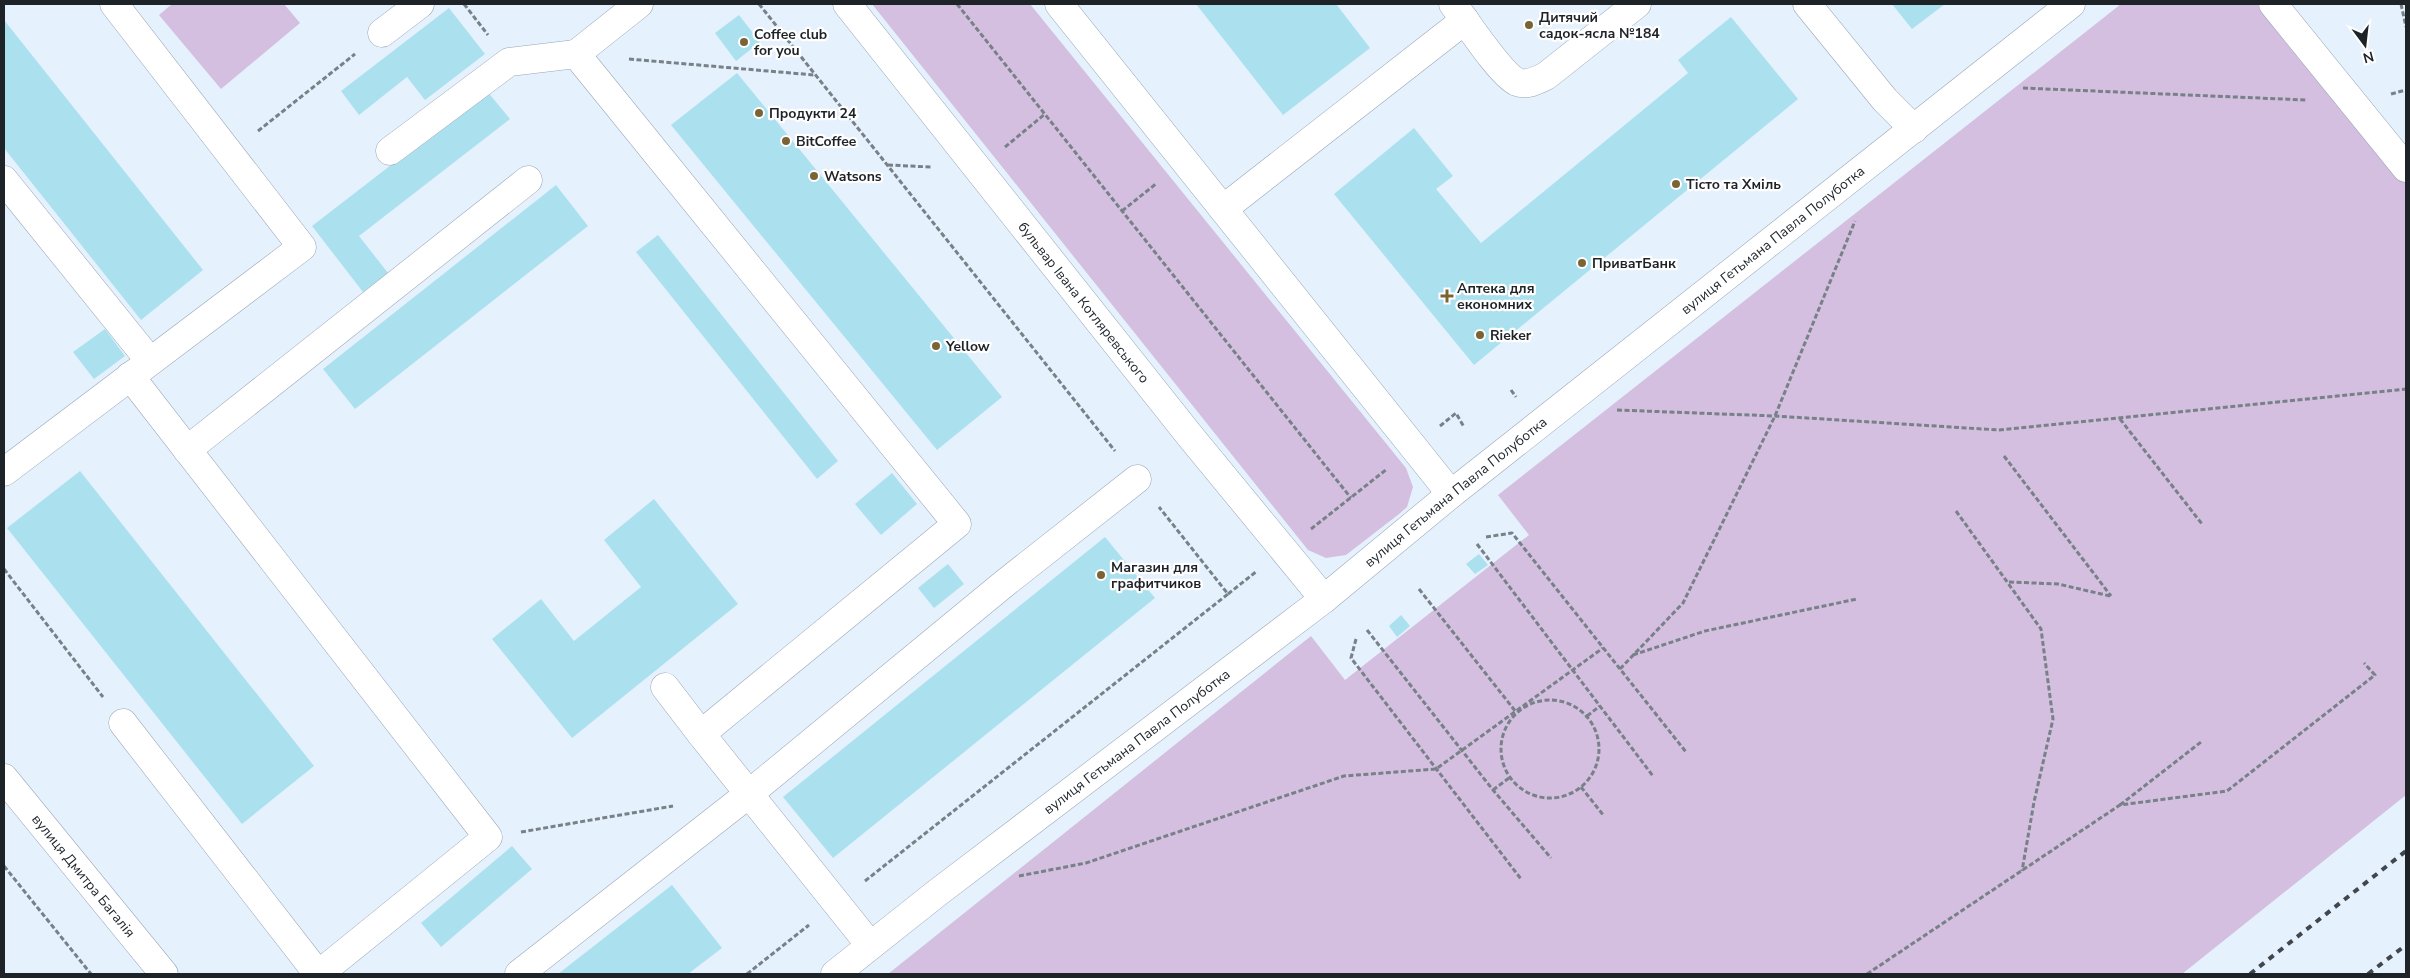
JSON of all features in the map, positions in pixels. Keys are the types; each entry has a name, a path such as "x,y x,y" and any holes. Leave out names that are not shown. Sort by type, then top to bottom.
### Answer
{"street":[{"path":"8,462 140,368 302,247 114,4"},
{"path":"382,33 420,4"},
{"path":"390,151 509,62 576,54 639,4"},
{"name":"бульвар Івана Котляревського","path":"847,4 1283,551 1324,599"},
{"path":"1059,4 1451,494"},
{"path":"1223,209 1459,12 1504,72 1518,82 1531,83 1546,76 1637,4"},
{"path":"1808,4 1886,100 1914,130"},
{"name":"вулиця Гетьмана Павла Полуботка","path":"836,974 1324,599 1451,494 1970,86 2071,4"},
{"path":"2273,4 2406,168"},
{"path":"576,54 957,524 701,734"},
{"path":"4,180 140,368 188,450 488,837 318,974 123,723"},
{"path":"188,450 528,180"},
{"path":"518,974 750,793 1005,583 1137,479"},
{"path":"665,687 870,946"},
{"name":"вулиця Дмитра Багалія","path":"4,778 164,974"}],"path":[{"path":"957,4 1351,498"},
{"path":"2401,4 2406,27"},
{"path":"230,153 382,33"},
{"path":"576,54 815,75"},
{"path":"1970,86 2352,102"},
{"path":"1122,211 1184,160"},
{"path":"1620,669 1683,603 1774,416 1857,217"},
{"path":"1615,410 1774,416 1999,430 2406,389"},
{"path":"1228,594 1456,413 1464,427"},
{"path":"2120,419 2202,524"},
{"path":"2004,456 2111,596 2058,584 2009,582"},
{"path":"1956,511 2009,582 2041,629 2053,719 2034,802 2022,872"},
{"path":"1486,537 1512,533 1686,752"},
{"path":"1477,544 1653,776"},
{"path":"4,569 123,723"},
{"path":"1420,588 1516,712"},
{"path":"1632,655 1704,631 1857,599"},
{"path":"1367,630 1493,790 1551,858"},
{"path":"1356,639 1351,658 1521,879"},
{"path":"1011,878 1086,863 1344,776 1436,769 1603,648"},
{"path":"2120,805 2227,791 2374,675 2364,663"},
{"path":"1544,699 1560,701 1574,706 1587,716 1596,729 1599,744 1598,761 1592,775 1582,787 1568,796 1552,799 1536,797 1521,790 1510,778 1502,766 1500,751 1507,723 1516,712 1530,703 1544,699"},
{"path":"1587,716 1600,706"},
{"path":"1867,974 2120,805 2201,742"},
{"path":"1493,790 1510,778"},
{"path":"1582,787 1604,816"},
{"path":"488,837 682,805"},
{"path":"4,866 92,974"}],"shaded area":[{"path":"172,4 284,4 300,23 221,89 159,15"},
{"path":"872,4 1030,4 1406,468 1413,487 1407,507 1346,555 1326,558 1308,550"},
{"path":"2121,4 2284,4 2406,157 2406,795 2182,974 888,974 1311,636 1345,680 1529,535 1498,495"}],"building":[{"path":"1196,4 1336,4 1370,48 1283,115"},
{"path":"1892,4 1945,4 1912,29"},
{"path":"449,8 485,54 425,100 407,77 359,115 341,91"},
{"path":"739,15 760,42 736,61 715,33"},
{"path":"1731,17 1798,99 1474,365 1334,194 1414,128 1453,176 1436,189 1481,243 1688,73 1678,60"},
{"path":"4,20 203,270 141,320 4,148"},
{"path":"737,73 1002,397 937,450 671,125"},
{"path":"487,91 510,119 359,236 388,273 363,292 312,226"},
{"path":"556,185 588,226 355,409 323,369"},
{"path":"658,235 838,461 817,479 636,252"},
{"path":"105,329 125,356 94,379 73,352"},
{"path":"80,471 314,766 242,824 7,528"},
{"path":"892,473 917,504 881,535 855,504"},
{"path":"654,499 738,604 572,738 492,639 541,599 574,641 641,587 604,540"},
{"path":"1105,537 1155,598 833,858 783,797"},
{"path":"1479,554 1488,565 1475,574 1466,564"},
{"path":"948,564 964,584 934,608 918,588"},
{"path":"1401,615 1410,626 1397,637 1389,626"},
{"path":"512,846 532,869 441,947 421,923"},
{"path":"672,885 722,948 688,974 558,974"}],"railway":[{"path":"2250,974 2406,851"},
{"path":"2368,974 2406,945"}],"place":[{"name":"Дитячий садок-ясла №184","path":"1529,25"},
{"name":"Coffee club for you","path":"744,42"},
{"name":"Продукти 24","path":"759,113"},
{"name":"BitCoffee","path":"786,141"},
{"name":"Watsons","path":"814,176"},
{"name":"Тісто та Хміль","path":"1676,184"},
{"name":"ПриватБанк","path":"1582,263"},
{"name":"Аптека для економних","path":"1447,296"},
{"name":"Rieker","path":"1480,335"},
{"name":"Yellow","path":"936,346"},
{"name":"Магазин для графитчиков","path":"1101,575"}]}
